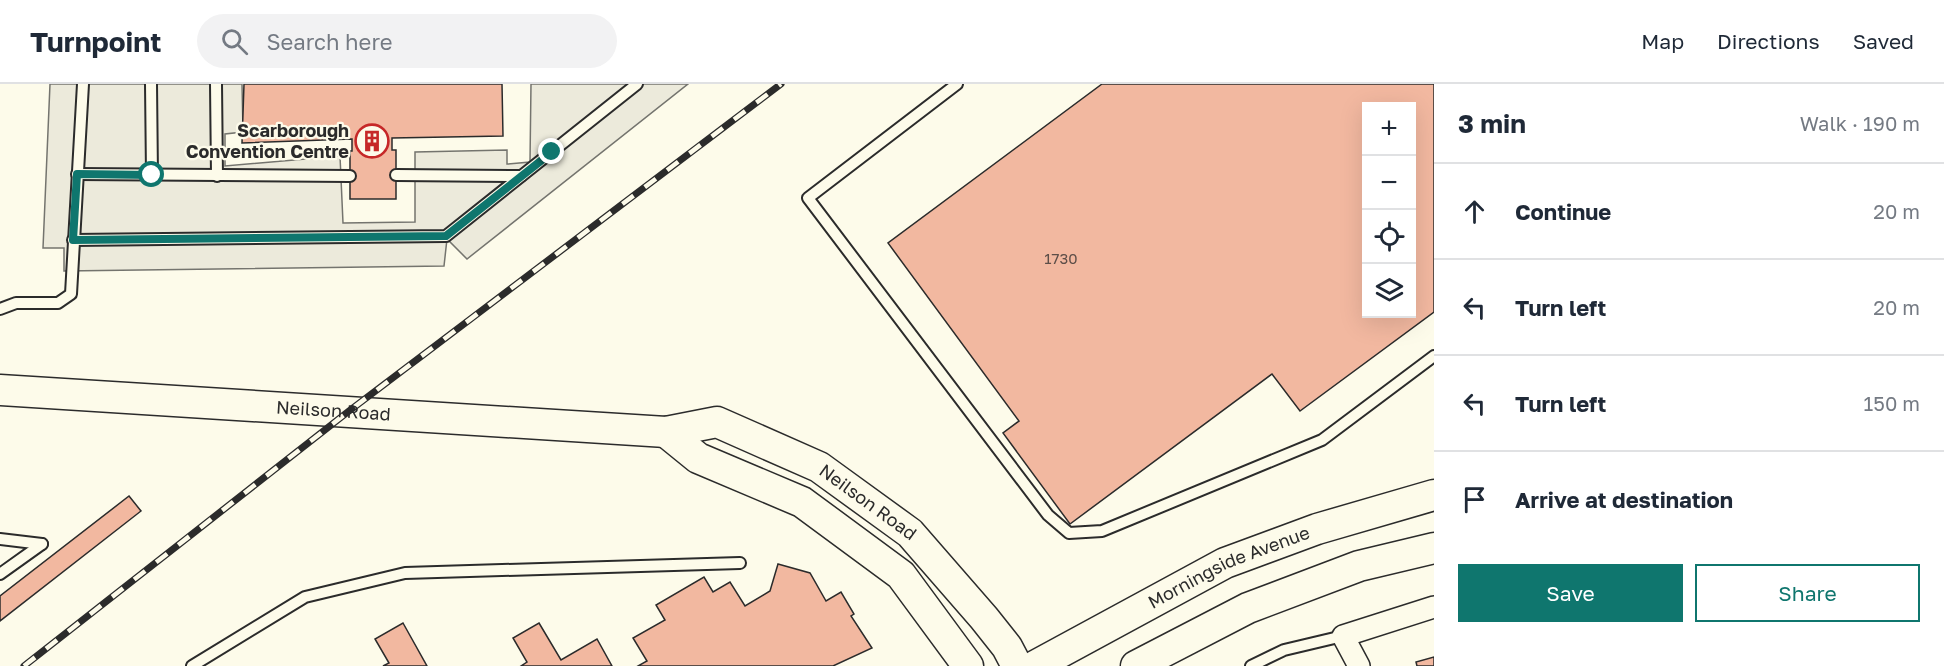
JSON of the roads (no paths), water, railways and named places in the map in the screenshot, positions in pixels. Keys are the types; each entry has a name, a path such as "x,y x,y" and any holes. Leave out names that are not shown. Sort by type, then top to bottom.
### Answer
{"street":[{"name":"Neilson Road","path":"0,390 666,432 717,422 819,467 910,533 984,618 1007,647 1017,666"},
{"name":"Neilson Road","path":"666,432 698,458 802,502 901,576 968,666"},
{"name":"Morningside Avenue","path":"1035,666 1225,564 1317,529 1434,495"},
{"path":"1136,666 1248,608 1359,566 1434,548"},
{"path":"1359,666 1343,636 1434,607"}],"lane":[{"path":"0,309 16,303 58,303 71,294 82,84"},
{"path":"151,84 152,175"},
{"path":"216,84 217,176"},
{"path":"73,240 446,236 637,84"},
{"path":"957,84 808,198 1048,515 1069,533 1102,531 1322,440 1434,356"},
{"path":"77,174 350,176"},
{"path":"396,175 521,176"},
{"path":"0,539 42,544 0,574"},
{"path":"192,666 305,597 405,573 740,563"},
{"path":"1251,666 1284,650 1343,636"}],"railway":[{"path":"24,666 349,411 781,84"}],"place":[{"name":"Scarborough Convention Centre","path":"372,141"}]}
